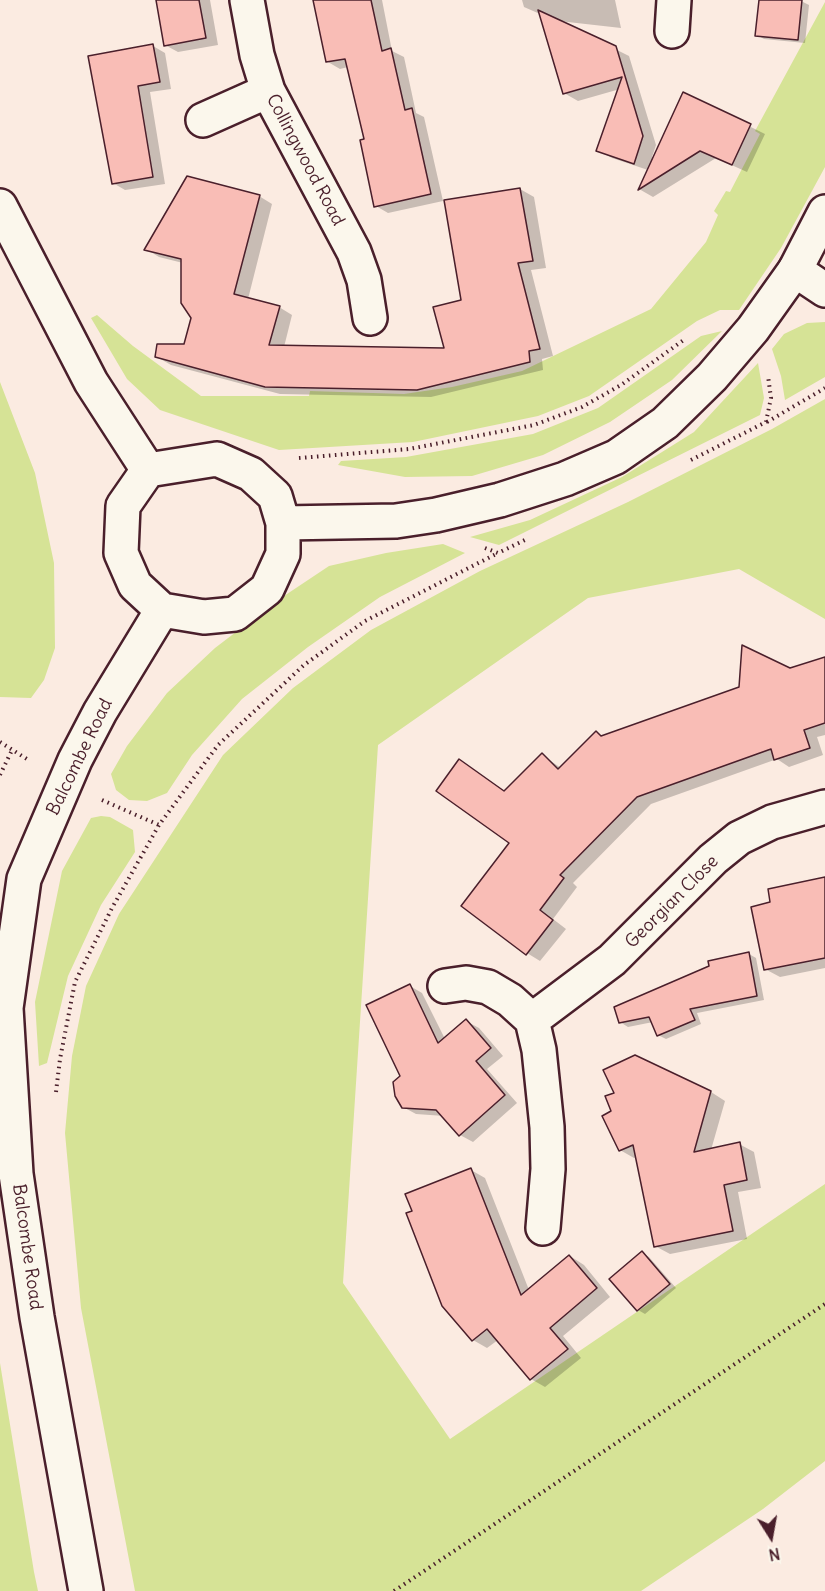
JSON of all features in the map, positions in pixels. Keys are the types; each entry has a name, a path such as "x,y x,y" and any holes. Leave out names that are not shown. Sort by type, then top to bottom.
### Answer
{"main road":[{"name":"Collingwood Road","path":"248,0 257,55 268,91 354,252 364,280 370,318"},
{"path":"204,120 268,91"},
{"path":"0,206 91,382 148,470"},
{"path":"283,524 396,521 436,516 500,501 565,480 616,457 665,423 711,377 753,329 795,270 825,212"},
{"path":"795,270 825,290"},
{"path":"217,459 251,474 274,496 283,524 283,554 267,589 235,615 204,617 162,610 135,585 122,553 123,506 148,470 217,459"},
{"name":"Balcombe Road","path":"86,1591 37,1317 8,1174 6,1008 24,879 75,760 100,712 162,610"},
{"name":"Georgian Close","path":"532,1020 612,960 713,859 739,838 772,822 825,807"},
{"path":"445,986 466,983 488,987 510,999 532,1020 539,1050 547,1126 548,1169 543,1228"}],"path":[{"path":"766,422 825,388"},
{"path":"55,1102 60,1059 75,981 112,908 159,825 218,745 304,665 365,621 498,553"},
{"path":"0,775 12,750"},
{"path":"394,1591 825,1304"}],"green space":[{"path":"825,2 825,167 781,248 739,310 720,310 697,321 589,396 538,416 413,442 279,450 160,410 127,379 91,318 97,315 133,346 201,396 309,396 310,391 404,394 452,387 522,371 651,309 706,242 718,215 714,211 726,191 730,192 760,134 755,131"},
{"path":"825,322 825,377 785,400 781,376 772,349 784,334 807,323"},
{"path":"722,331 672,380 610,422 543,455 472,476 405,477 338,465 341,461 406,457 533,434 598,408 701,336"},
{"path":"758,363 764,398 760,415 499,545 470,537 530,520 622,477 694,432"},
{"path":"0,382 35,473 54,563 55,648 44,680 31,698 0,697"},
{"path":"825,399 825,619 739,569 588,598 378,745 343,1283 450,1439 825,1184 825,1461 763,1509 641,1591 135,1591 81,1308 65,1133 72,1056 86,986 119,914 223,755 293,688 371,630 480,571 628,502 772,429"},
{"path":"443,544 465,553 380,597 308,647 242,699 192,755 167,793 147,801 129,800 116,790 111,774 127,746 167,693 215,648 278,600 329,566 386,553"},
{"path":"110,817 133,830 135,852 101,905 68,976 47,1063 39,1066 35,1002 62,871 91,818"},
{"path":"0,1363 34,1572 38,1591 0,1591"}],"building":[{"path":"156,0 199,0 206,38 164,46"},
{"path":"313,0 371,0 382,51 391,48 405,110 412,108 431,194 374,207 360,140 364,139 345,59 326,62"},
{"path":"759,0 802,0 798,40 755,36"},
{"path":"538,10 616,46 643,136 634,164 596,151 622,77 563,94"},
{"path":"153,44 160,82 138,86 153,177 112,184 88,56"},
{"path":"683,92 751,124 732,165 700,151 638,190"},
{"path":"187,176 260,195 234,294 280,306 269,345 444,348 433,307 461,300 444,200 520,188 533,261 518,263 540,349 529,351 530,362 417,390 265,387 155,357 157,344 184,344 191,318 181,303 181,259 144,250"},
{"path":"742,645 790,668 825,657 825,723 804,730 810,748 774,760 771,749 637,797 560,875 564,878 540,910 553,920 526,955 461,906 509,843 436,791 459,759 504,791 542,753 558,769 596,731 601,736 739,687"},
{"path":"825,877 825,958 764,970 751,907 770,902 768,889"},
{"path":"749,952 757,996 690,1009 695,1020 657,1036 649,1017 619,1023 614,1007 709,966 708,961"},
{"path":"410,984 438,1043 466,1019 491,1048 476,1061 505,1095 459,1136 436,1110 402,1108 395,1096 393,1082 400,1076 366,1005"},
{"path":"635,1055 711,1091 694,1152 740,1142 747,1180 724,1185 733,1231 654,1247 633,1145 619,1151 602,1116 611,1111 605,1096 614,1093 603,1070"},
{"path":"471,1168 521,1295 569,1255 597,1288 550,1328 568,1349 530,1380 487,1329 472,1341 442,1306 406,1213 412,1211 405,1194"},
{"path":"642,1251 670,1284 637,1311 609,1279"}]}
